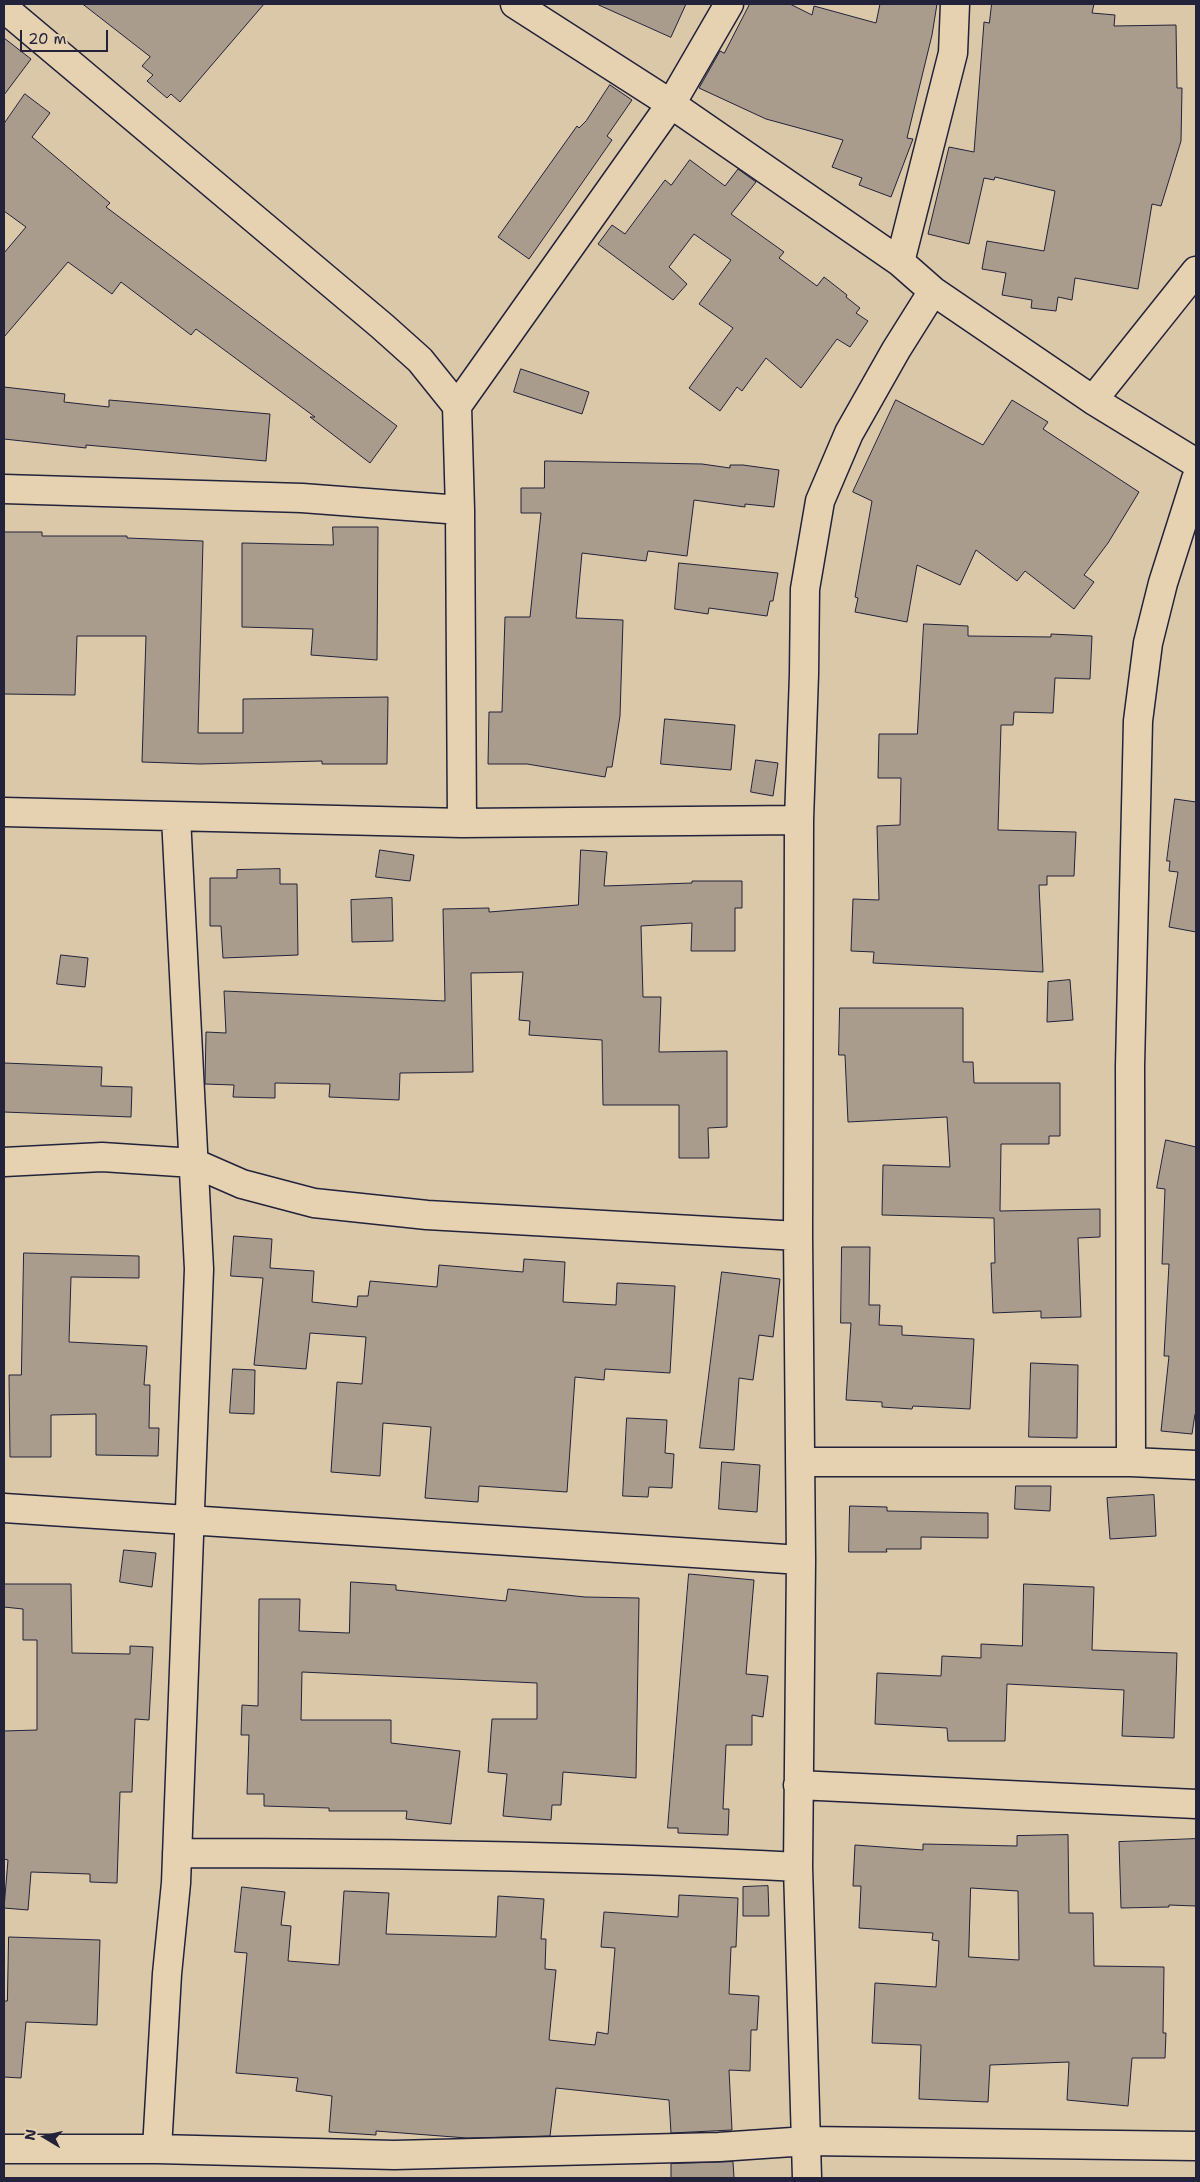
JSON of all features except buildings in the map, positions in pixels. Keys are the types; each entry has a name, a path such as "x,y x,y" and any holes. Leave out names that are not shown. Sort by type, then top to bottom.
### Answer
{"street":[{"path":"516,4 671,104 900,262 932,290 1092,400 1196,463"},
{"path":"462,823 460,510 457,406 671,104 729,4"},
{"path":"900,262 953,53 955,4"},
{"path":"4,8 382,326 420,360 457,406"},
{"path":"1092,400 1196,271"},
{"path":"807,2178 798,1867 801,1560 798,1236 799,820 805,589 820,501 849,433 932,290"},
{"path":"1131,1462 1130,1066 1138,721 1148,643 1163,583 1196,479"},
{"path":"4,489 302,498 460,510"},
{"path":"4,812 462,823 799,820"},
{"path":"157,2149 176,1853 199,1269 176,817"},
{"path":"4,1162 102,1157 194,1163 242,1184 314,1203 427,1216 798,1236"},
{"path":"800,1462 1131,1462 1196,1465"},
{"path":"4,1508 801,1560"},
{"path":"798,1785 1196,1804"},
{"path":"176,1853 341,1853 678,1860 798,1867"},
{"path":"4,2149 157,2149 394,2155 719,2147 807,2141 1196,2146"}]}
